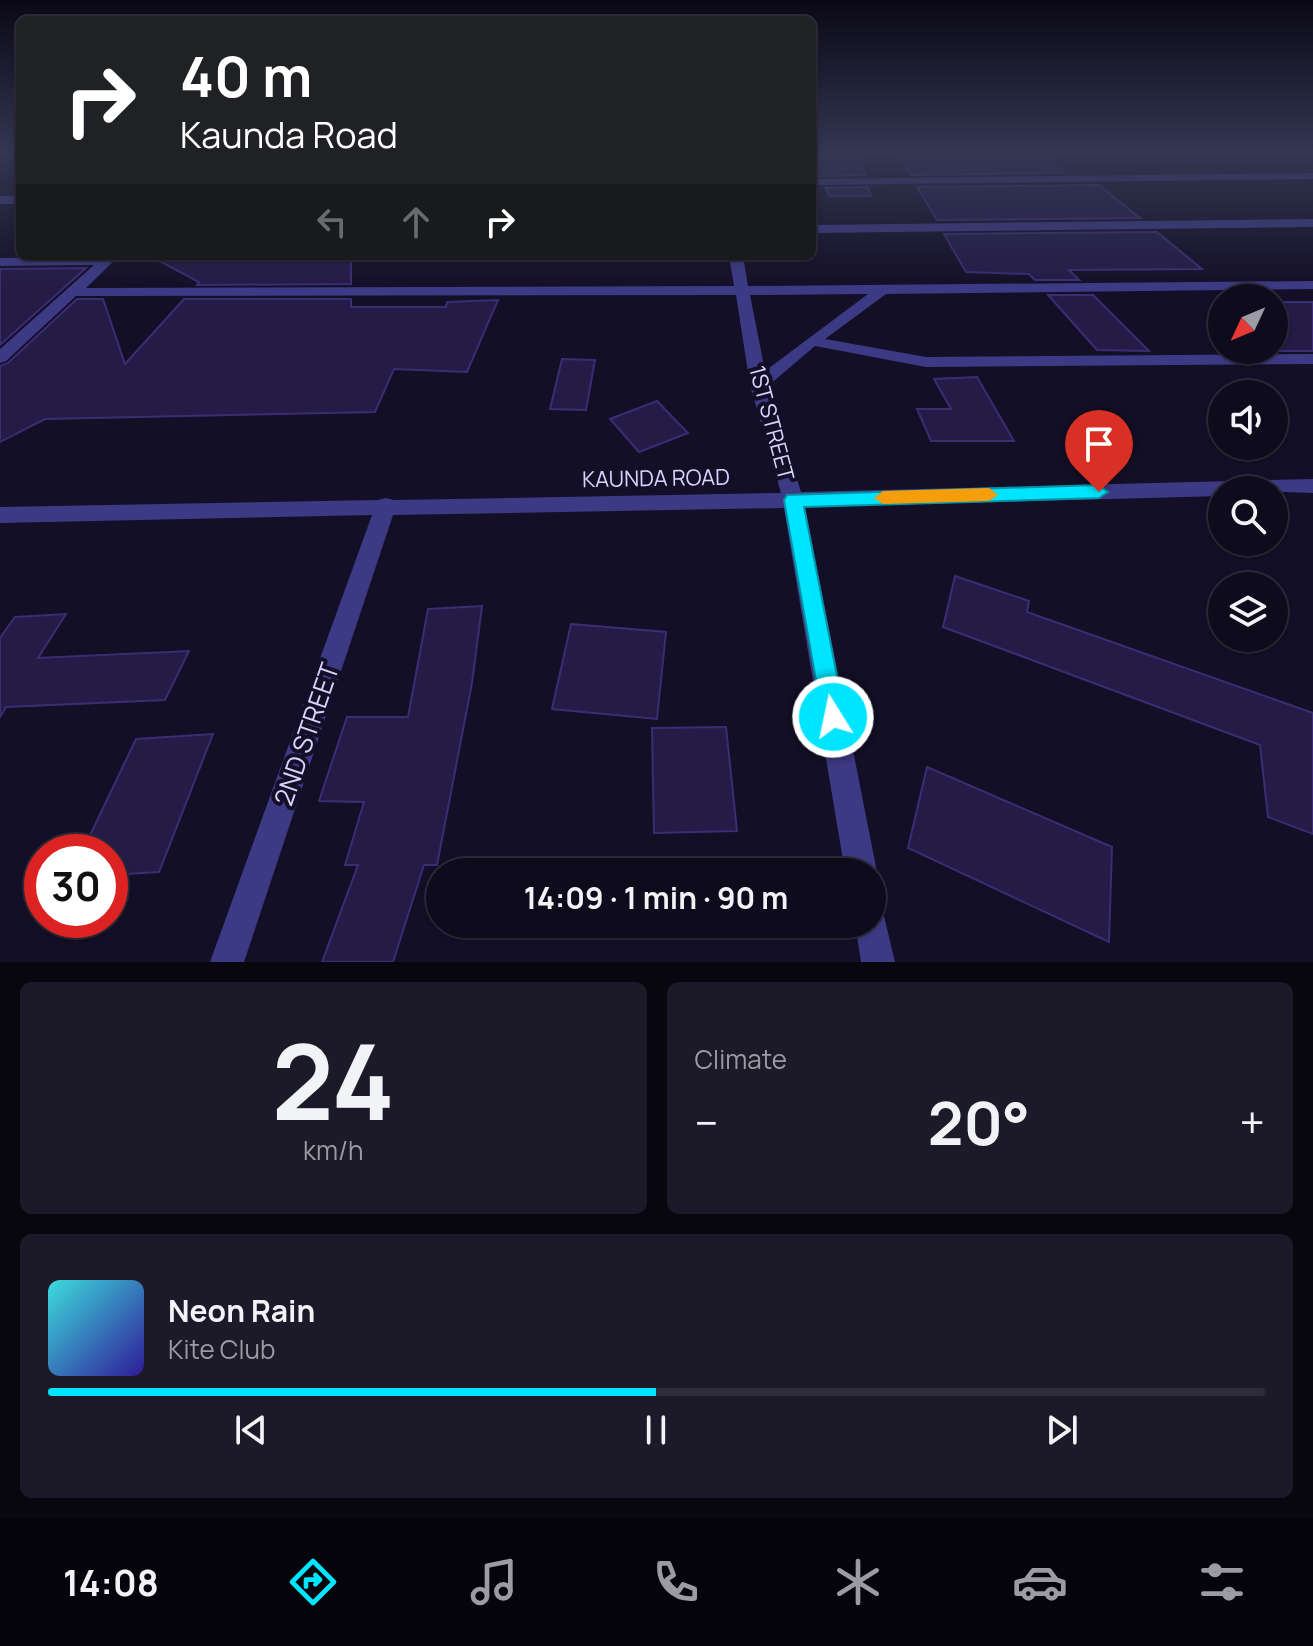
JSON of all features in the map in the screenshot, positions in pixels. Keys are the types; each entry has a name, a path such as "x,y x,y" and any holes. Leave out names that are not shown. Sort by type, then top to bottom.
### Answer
{"street":[{"path":"816,229 1313,223"},
{"path":"0,262 54,260"},
{"path":"4,351 107,260"},
{"name":"1ST STREET","path":"737,260 759,385 793,500 858,858"},
{"path":"73,292 880,292 1313,285"},
{"path":"759,385 812,341 880,292"},
{"path":"812,341 926,362 1313,359"},
{"name":"KAUNDA ROAD","path":"0,515 386,505 793,500 1313,486"},
{"name":"2ND STREET","path":"227,962 386,505"},
{"path":"874,938 878,962"}],"building":[{"path":"923,197 1114,197 1140,218 937,220"},
{"path":"1157,232 1202,269 1069,270 1079,280 1035,280 1029,274 966,272 944,234"},
{"path":"158,260 351,260 351,284 197,285 199,282"},
{"path":"86,268 0,345 0,269"},
{"path":"1048,295 1093,295 1149,351 1097,350"},
{"path":"77,299 103,299 125,364 184,299 351,299 351,307 446,307 447,302 498,300 467,372 394,369 375,412 45,419 0,442 0,366 8,363"},
{"path":"1288,302 1313,302 1313,351 1288,351"},
{"path":"562,359 595,360 586,410 550,409"},
{"path":"977,377 1014,441 931,441 917,409 951,409 934,379"},
{"path":"657,401 688,433 639,452 610,419"},
{"path":"955,576 1029,601 1027,612 1313,713 1313,834 1268,817 1260,745 943,627"},
{"path":"482,606 472,683 438,858 426,858 393,962 322,962 358,865 345,865 364,802 319,801 347,717 408,717 428,609"},
{"path":"66,614 38,658 189,651 165,700 6,707 0,717 0,638 15,617"},
{"path":"571,624 666,632 657,719 552,709"},
{"path":"726,727 737,831 654,833 652,728"},
{"path":"213,734 159,872 128,874 128,834 91,834 136,739"},
{"path":"927,767 1112,847 1109,942 908,848"}],"slow traffic":[{"path":"883,498 989,495"}],"route":[{"path":"833,717 793,500 1099,492"}]}
